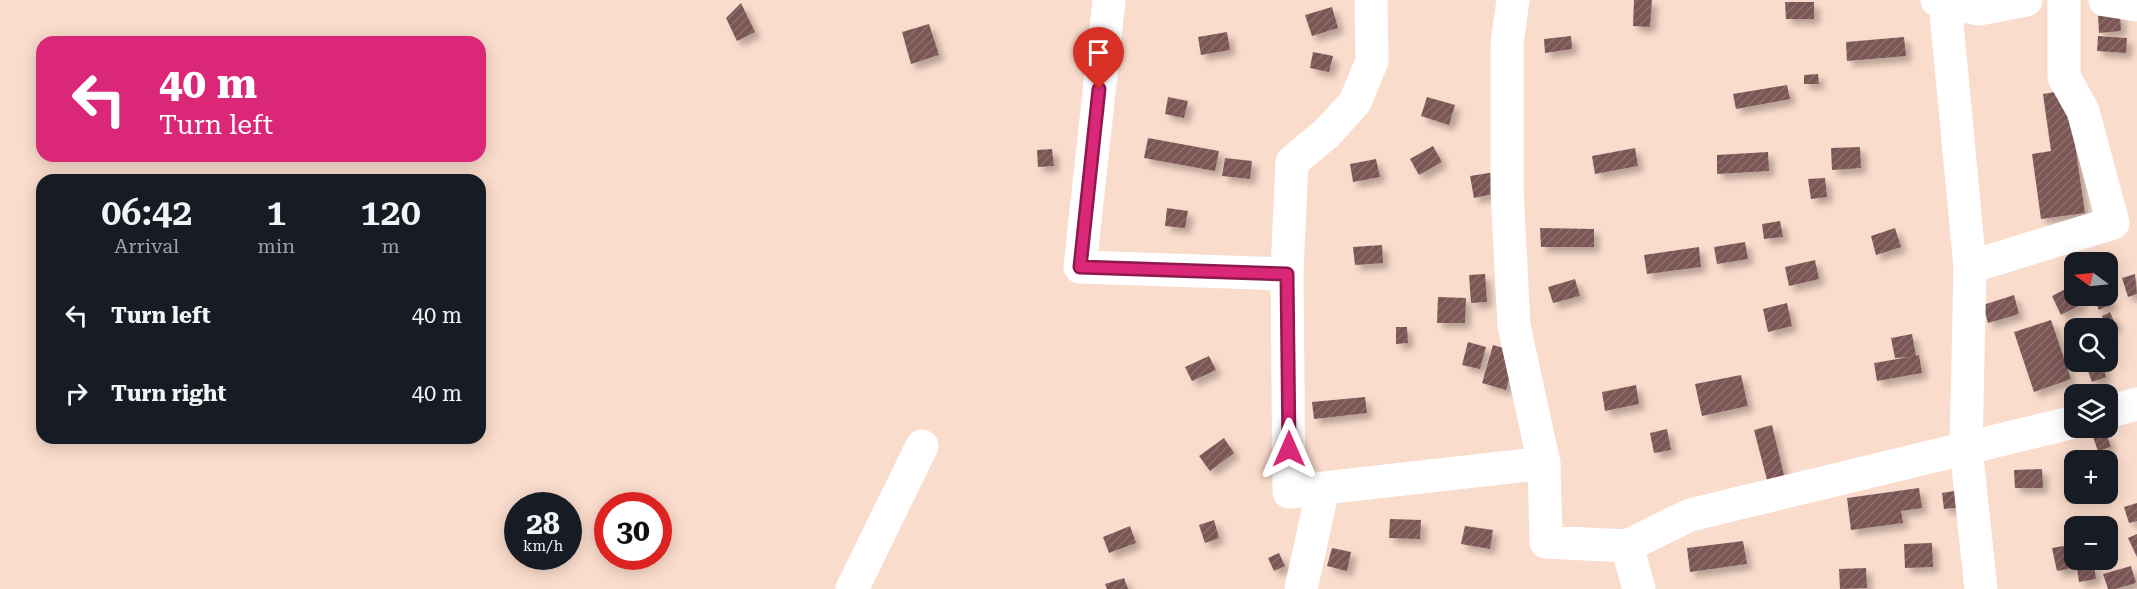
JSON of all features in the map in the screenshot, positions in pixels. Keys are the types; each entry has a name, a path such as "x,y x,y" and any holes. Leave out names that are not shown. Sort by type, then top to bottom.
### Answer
{"street":[{"path":"1109,0 1080,267 1287,274"},
{"path":"1371,0 1372,61 1355,102 1327,133 1292,162 1287,274 1289,492 1544,463"},
{"path":"1513,0 1507,44 1507,190 1514,326 1544,463 1546,542 1627,546 1690,515 2064,424"},
{"path":"1981,589 1966,448 1970,267 1941,1 1979,9 2026,0"},
{"path":"1970,267 2113,223 2083,111 2064,77 2064,0"},
{"path":"2105,0 2137,5"},
{"path":"2118,409 2137,404"},
{"path":"852,589 922,446"},
{"path":"1301,589 1323,488"},
{"path":"1627,546 1639,589"}],"building":[{"path":"1634,0 1652,0 1650,27 1633,26"},
{"path":"1785,2 1814,2 1814,19 1786,19"},
{"path":"741,3 755,32 737,41 726,18"},
{"path":"1332,7 1338,28 1312,36 1305,15"},
{"path":"2120,14 2121,31 2099,33 2098,16"},
{"path":"929,24 939,55 911,64 902,32"},
{"path":"1227,32 1230,50 1201,55 1198,37"},
{"path":"1571,36 1572,49 1545,53 1544,39"},
{"path":"2098,36 2127,38 2126,53 2097,51"},
{"path":"1904,37 1906,56 1847,61 1846,42"},
{"path":"1313,52 1333,56 1329,72 1310,68"},
{"path":"1818,74 1819,84 1804,84 1804,75"},
{"path":"1787,85 1790,99 1736,109 1733,94"},
{"path":"2067,90 2085,213 2041,219 2032,154 2051,151 2043,94"},
{"path":"1168,97 1188,101 1184,118 1165,114"},
{"path":"1427,97 1455,105 1449,125 1421,116"},
{"path":"1148,138 1219,151 1215,171 1144,158"},
{"path":"1433,146 1442,162 1419,175 1410,159"},
{"path":"1860,147 1861,168 1832,170 1831,148"},
{"path":"1635,148 1638,166 1595,174 1592,156"},
{"path":"1052,149 1054,166 1038,167 1037,150"},
{"path":"1768,152 1769,171 1717,174 1717,155"},
{"path":"1225,158 1252,161 1250,179 1222,176"},
{"path":"1376,159 1380,177 1353,182 1350,164"},
{"path":"1495,172 1498,193 1474,198 1470,176"},
{"path":"1825,178 1827,197 1811,199 1808,179"},
{"path":"1167,208 1188,211 1185,228 1165,226"},
{"path":"1780,221 1783,237 1764,239 1762,224"},
{"path":"1540,228 1594,229 1594,247 1541,247"},
{"path":"1895,228 1901,247 1876,255 1871,236"},
{"path":"1745,242 1748,259 1717,264 1714,247"},
{"path":"1382,245 1383,263 1355,265 1353,247"},
{"path":"1699,247 1701,267 1647,274 1644,255"},
{"path":"1815,260 1819,279 1789,286 1785,267"},
{"path":"1485,274 1487,302 1471,303 1469,275"},
{"path":"2135,274 2137,294 2128,297 2122,278"},
{"path":"1575,279 1580,296 1553,303 1548,287"},
{"path":"2064,290 2064,306 2078,306 2061,315 2052,296"},
{"path":"2014,295 2019,314 1988,323 1983,305"},
{"path":"1438,297 1466,298 1465,323 1437,323"},
{"path":"1787,303 1792,326 1768,332 1763,309"},
{"path":"2110,312 2113,318 2103,318 2102,316"},
{"path":"2051,320 2064,358 2064,372 2069,372 2071,379 2034,392 2014,332"},
{"path":"1396,327 1407,327 1408,343 1396,344"},
{"path":"1912,334 1922,373 1877,381 1874,363 1909,357 1895,358 1891,338"},
{"path":"1468,342 1486,347 1480,369 1462,365"},
{"path":"1493,345 1517,352 1506,390 1482,383"},
{"path":"1209,356 1216,370 1192,381 1185,367"},
{"path":"2088,372 2105,372 2106,377 2092,382"},
{"path":"1741,375 1748,406 1702,416 1695,384"},
{"path":"1636,385 1639,404 1605,411 1602,392"},
{"path":"1365,397 1367,413 1314,419 1312,402"},
{"path":"1772,425 1784,475 1767,480 1754,430"},
{"path":"1667,429 1671,450 1654,453 1650,433"},
{"path":"1224,438 1234,453 1210,471 1199,456"},
{"path":"2093,438 2108,438 2111,447 2098,450"},
{"path":"2042,469 2043,488 2015,488 2014,470"},
{"path":"1919,488 1922,508 1901,511 1903,523 1851,530 1847,498"},
{"path":"1960,490 1962,507 1944,509 1942,493"},
{"path":"2137,503 2137,521 2129,523 2124,507"},
{"path":"1390,519 1421,520 1420,539 1389,538"},
{"path":"1214,520 1219,538 1205,543 1199,525"},
{"path":"1130,526 1136,543 1109,553 1103,537"},
{"path":"1465,526 1493,530 1490,549 1461,544"},
{"path":"2137,534 2137,557 2128,538"},
{"path":"1743,541 1747,564 1690,572 1687,548"},
{"path":"1932,543 1933,567 1905,568 1904,544"},
{"path":"2064,546 2064,570 2057,571 2052,548"},
{"path":"1332,548 1351,552 1347,571 1327,566"},
{"path":"1279,553 1285,566 1274,571 1268,558"},
{"path":"2131,566 2136,583 2108,589 2103,574"},
{"path":"1866,568 1867,588 1840,589 1839,569"},
{"path":"2077,570 2095,570 2096,579 2079,582"},
{"path":"1124,578 1128,589 1107,589 1105,584"}],"route":[{"path":"1099,89 1080,267 1287,274 1289,449"}]}
